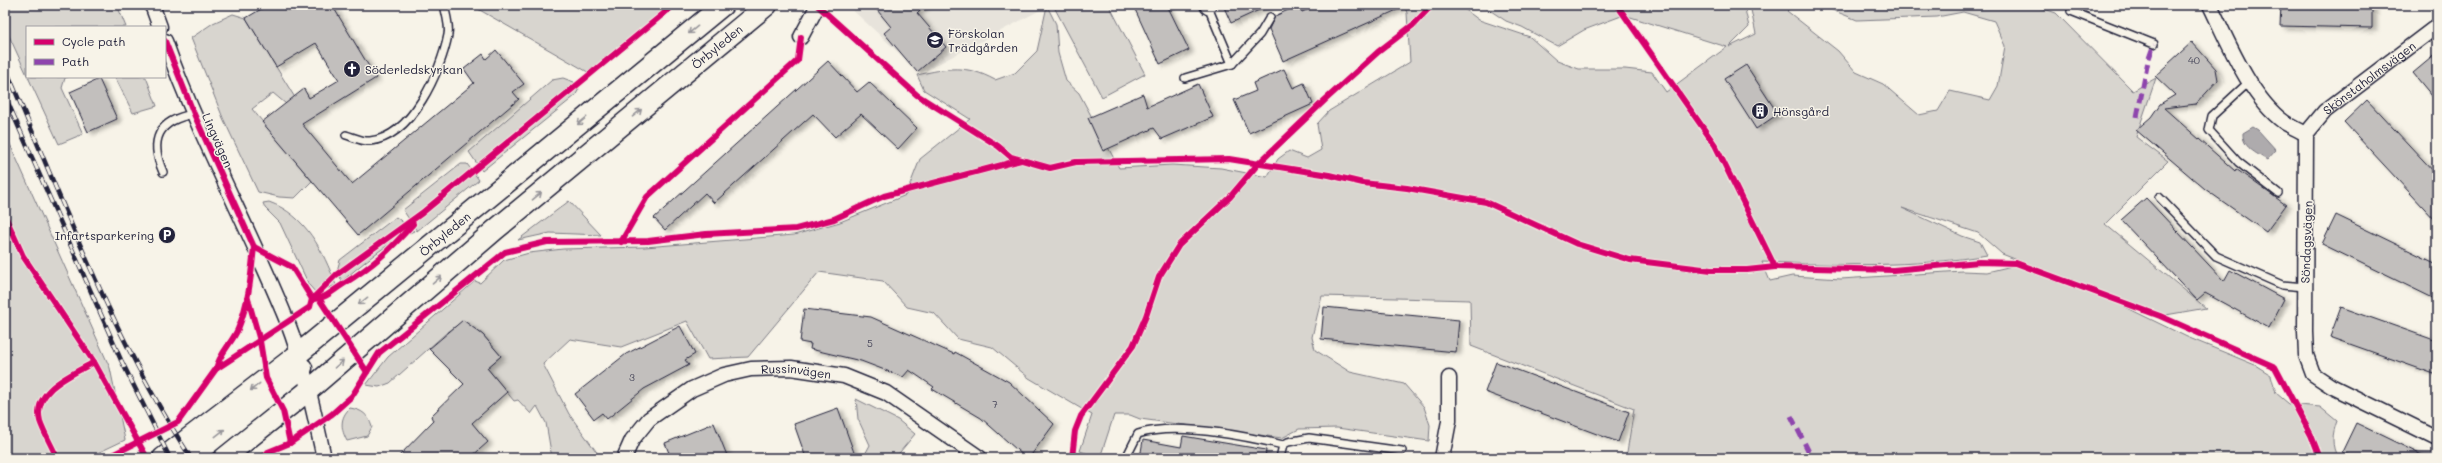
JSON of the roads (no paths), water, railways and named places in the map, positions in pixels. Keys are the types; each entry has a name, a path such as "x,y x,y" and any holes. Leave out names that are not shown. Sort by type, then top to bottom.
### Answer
{"main road":[{"name":"Örbyleden","path":"190,458 300,362 723,5"},
{"name":"Örbyleden","path":"224,458 309,390 489,235 767,5"},
{"name":"Örbyleden","path":"163,458 300,362"}],"street":[{"path":"152,5 160,26"},
{"path":"801,37 818,5"},
{"path":"2210,5 2233,52 2262,100 2284,122 2306,134"},
{"name":"Skönstaholmsvägen","path":"2306,134 2325,110 2437,26"},
{"name":"Lingvägen","path":"166,44 194,114 287,322 309,390 315,425 324,458"},
{"name":"Söndagsvägen","path":"2306,134 2307,193 2304,287 2306,355 2313,374 2331,386 2437,438"},
{"name":"Russinvägen","path":"624,458 632,440 649,419 692,389 724,375 751,369 791,368 844,376 886,393 980,458"},
{"path":"1442,458 1449,421 1449,378"}],"lane":[{"path":"346,135 369,141 388,135 404,124 418,106 432,84 448,34 444,5"},
{"path":"1207,6 1232,64"},
{"path":"2072,11 2154,44"},
{"path":"1185,78 1232,64 1260,34 1270,17"},
{"path":"2250,80 2212,116 2209,130 2238,162 2278,193"},
{"path":"163,172 156,154 156,140 161,128 174,120 194,114"},
{"path":"2158,197 2216,256 2282,285 2304,287"},
{"path":"1126,458 1138,434 1149,430 1180,429 1283,445 1302,438 1309,438 1402,451"},
{"path":"1280,458 1283,445"}],"railway":[{"path":"5,67 68,217 112,316 163,412 191,458"},
{"path":"5,96 121,360 170,458"}],"place":[{"name":"Förskolan Trädgården","path":"935,40"},
{"name":"Söderledskyrkan","path":"352,69"},
{"name":"Hönsgård","path":"1760,111"},
{"name":"Infartsparkering","path":"167,235"}]}
